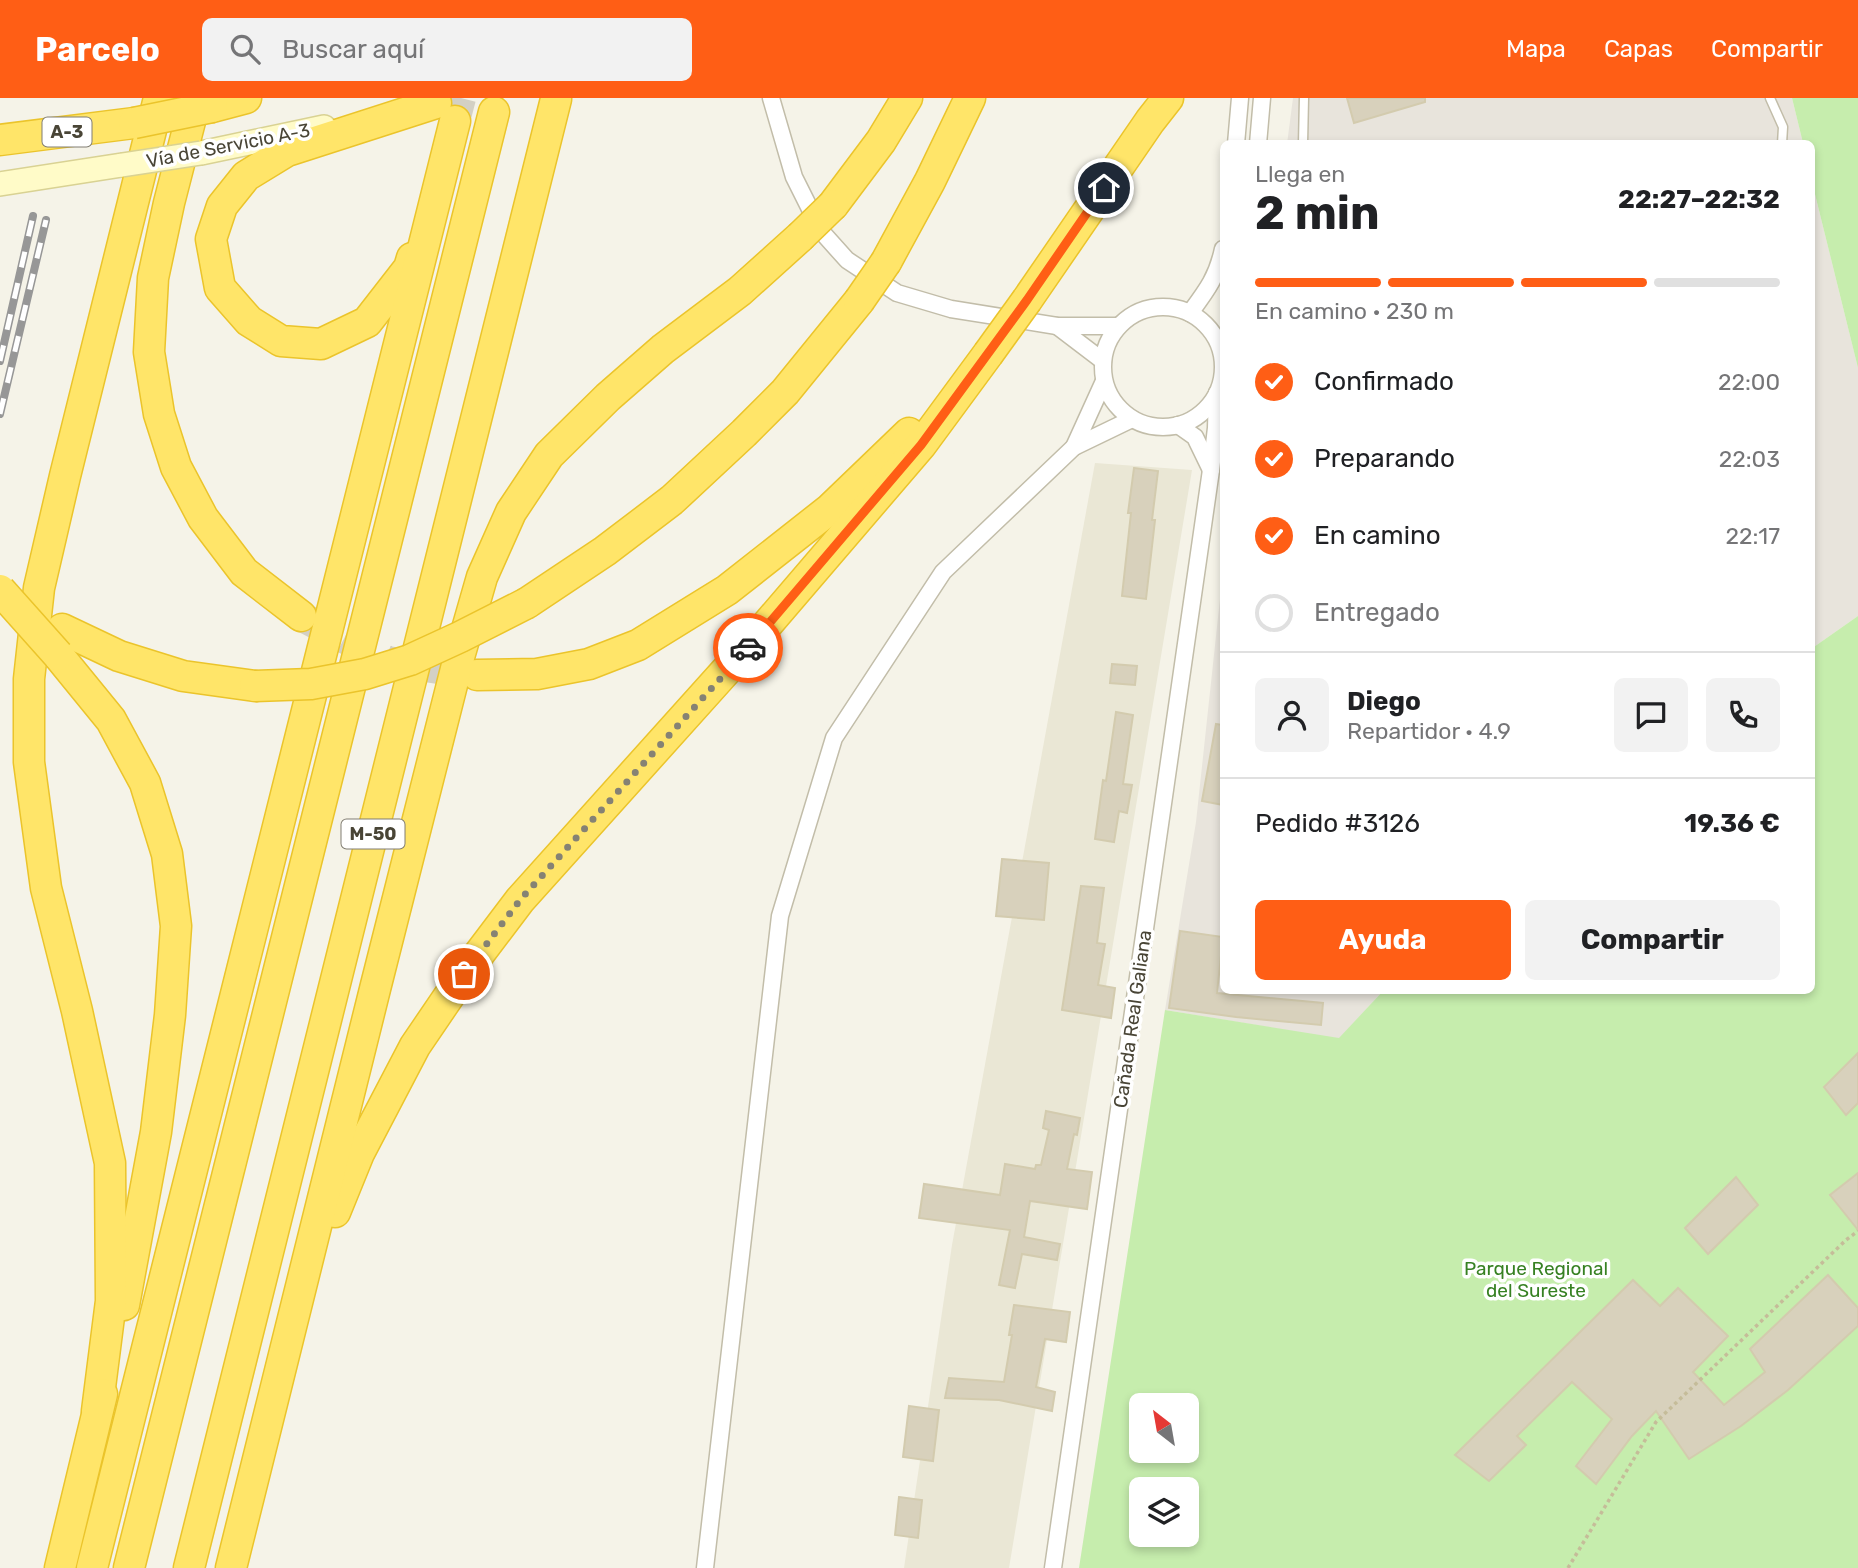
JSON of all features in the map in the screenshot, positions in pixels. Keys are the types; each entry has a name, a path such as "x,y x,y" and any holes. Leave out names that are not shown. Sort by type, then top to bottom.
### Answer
{"highway":[{"path":"97,1411 111,1301 110,1163 77,1011 46,888 29,762 29,679 40,588 65,476 159,98"},
{"name":"A-3","path":"0,140 134,123 204,103 246,98"},
{"path":"230,1568 459,657 482,577 511,512 549,455 608,397 663,349 740,290 833,205 881,141 907,98"},
{"path":"60,642 119,656 183,676 255,686 311,684 365,674 410,660 527,603 606,551 672,500 785,392 859,301 886,262 930,181 970,98"},
{"path":"305,1271 330,1224 359,1153 415,1046 464,974 520,900 759,634 921,445 1027,300 1168,98"},
{"name":"M-50","path":"189,1568 556,99"},
{"path":"204,103 169,203 153,278 149,352 159,414 176,467 203,518 244,572 301,616"},
{"path":"92,1568 445,158 448,107 287,151 246,176 222,206 211,239 220,288 248,321 281,341 321,344 367,322 408,268 445,158"},
{"name":"M-50","path":"129,1568 494,111"},
{"path":"477,675 537,674 589,664 638,645 727,590 830,509 988,354"},
{"path":"0,588 60,642 111,720 145,783 167,854 176,926 170,1015 156,1132 125,1304 60,1568"}],"main road":[{"name":"Vía de Servicio A-3","path":"0,184 201,153 448,107"}],"street":[{"path":"771,98 794,177 821,231 847,260 897,293 951,309 1057,326 1118,326"},
{"path":"1236,140 1240,98"},
{"path":"1258,140 1262,98"},
{"path":"1190,313 1210,286 1220,262"},
{"path":"1220,347 1208,328 1190,313 1160,307 1130,316 1118,326 1108,342 1102,361 1104,381 1114,403 1132,419 1146,425 1163,428 1194,418 1207,408 1220,385"},
{"path":"1057,326 1102,361"},
{"path":"1074,447 1104,381"},
{"name":"Cañada Real Galiana","path":"1054,1568 1211,470 1217,393"},
{"path":"705,1568 780,916 834,738 943,572 1074,447 1132,419"},
{"path":"1178,425 1195,437 1211,470"}],"lane":[{"path":"1303,140 1304,98"},
{"path":"1770,98 1783,127 1782,140"}],"path":[{"path":"1568,1568 1656,1422 1858,1231"}],"shaded area":[{"path":"1293,98 1792,98 1802,140 1288,140"},
{"path":"1815,194 1858,368 1858,616 1815,646"},
{"path":"1095,463 1192,470 1009,1568 904,1568 952,1245"},
{"path":"1220,599 1220,994 1380,994 1339,1039 1165,1010 1196,822"}],"green space":[{"path":"1792,98 1858,98 1858,368 1815,194 1815,140 1802,140"},
{"name":"Parque Regional del Sureste","path":"1858,616 1858,1568 1079,1568 1165,1010 1339,1038 1380,994 1815,994 1815,646"}],"building":[{"path":"1347,98 1425,98 1425,102 1354,123"},
{"path":"1134,468 1158,471 1146,599 1122,596"},
{"path":"1112,664 1137,666 1135,685 1110,683"},
{"path":"1116,712 1133,715 1123,784 1132,785 1127,813 1119,811 1114,842 1095,839"},
{"path":"1216,724 1220,725 1220,804 1202,801"},
{"path":"1002,859 1049,863 1044,920 996,916"},
{"path":"1081,886 1104,888 1097,943 1105,944 1098,985 1115,988 1111,1018 1062,1010"},
{"path":"1180,931 1220,937 1217,993 1323,1003 1321,1025 1169,1008"},
{"path":"1858,1053 1858,1103 1846,1115 1824,1087"},
{"path":"1046,1111 1080,1118 1067,1169 1092,1172 1087,1209 1030,1201 1024,1237 1060,1244 1057,1260 1022,1254 1015,1288 999,1285 1010,1230 919,1218 924,1184 1000,1195 1005,1164 1035,1169 1036,1165 1041,1165 1049,1130 1043,1128"},
{"path":"1858,1173 1858,1230 1830,1195"},
{"path":"1736,1177 1758,1205 1708,1254 1685,1228"},
{"path":"1828,1275 1858,1308 1858,1326 1788,1390 1741,1426 1689,1459 1656,1411 1632,1436 1596,1484 1576,1466 1612,1419 1572,1382 1517,1436 1526,1445 1489,1481 1455,1455 1633,1280 1660,1306 1678,1288 1728,1336 1693,1372 1724,1405 1765,1372 1750,1349"},
{"path":"1014,1305 1070,1312 1066,1342 1045,1339 1036,1387 1055,1392 1052,1411 999,1400 945,1398 949,1378 1004,1382"},
{"path":"909,1406 939,1410 933,1461 903,1457"},
{"path":"899,1497 922,1500 918,1538 895,1535"}],"tunnel":[{"path":"455,121 461,98"},
{"path":"304,618 388,661 477,675"}],"railway":[{"path":"0,361 33,216"},
{"path":"0,414 46,220"}],"way so far":[{"path":"464,974 520,900 748,648"}],"route":[{"path":"748,648 921,445 1027,300 1104,188"}]}
